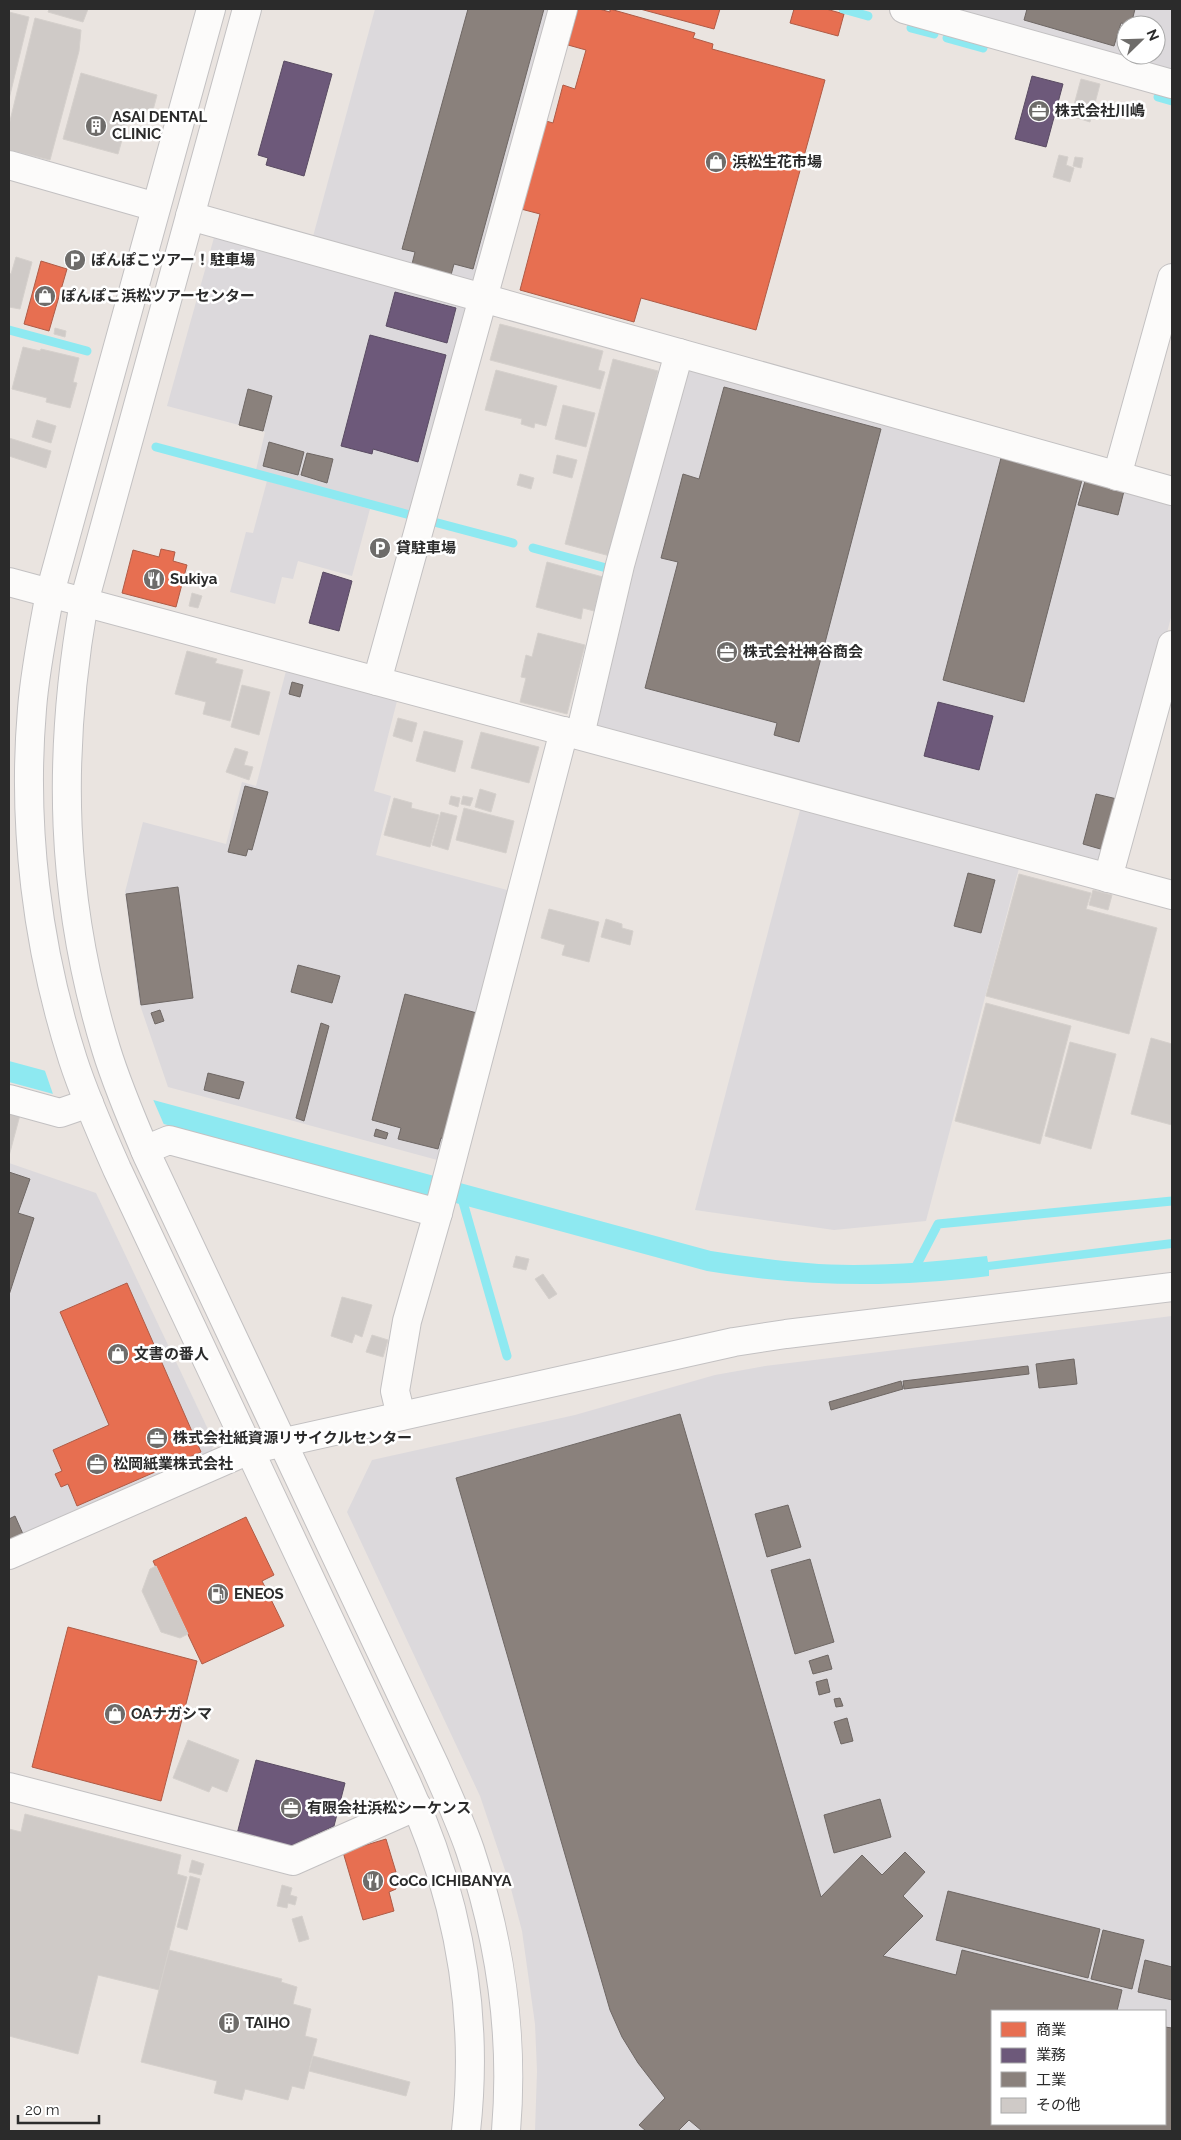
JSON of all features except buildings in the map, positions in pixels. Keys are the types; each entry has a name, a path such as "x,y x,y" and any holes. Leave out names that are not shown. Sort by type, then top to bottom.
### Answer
{"street":[{"path":"210,9 50,593 39,650 32,709 30,827 35,886 44,945 85,1108 117,1169 417,1806 438,1858 450,1900 465,1975 470,2026 471,2069 466,2131"},
{"path":"247,9 84,602 74,658 65,770 66,827 71,883 79,939 91,994 117,1082 134,1124 435,1766 470,1849 494,1937 501,1981 506,2026 508,2072 506,2131"},
{"path":"377,681 563,9"},
{"path":"904,9 1172,84"},
{"path":"9,165 156,207"},
{"path":"190,216 1172,492"},
{"path":"1118,476 1172,278"},
{"path":"400,1416 395,1391 407,1321 679,353"},
{"path":"9,582 1172,895"},
{"path":"1108,878 1172,645"},
{"path":"9,1099 60,1113 85,1108"},
{"path":"145,1150 169,1140 438,1211"},
{"path":"9,1555 249,1450 282,1442 751,1339 1172,1287"},
{"path":"9,1787 293,1861 417,1806"}],"shaded area":[{"path":"375,9 550,9 475,279 468,283 312,240"},
{"name":"株式会社川嶋","path":"956,9 1172,9 1172,73 1143,65 1166,65 1166,15 1116,15 1116,58 955,13"},
{"path":"215,234 463,303 467,311 411,512 256,470 265,432 167,406"},
{"path":"690,367 1172,502 1172,614 1106,856 1098,860 598,726 593,718 682,371"},
{"path":"267,481 370,509 352,576 298,561 293,579 282,577 275,604 230,592 246,532 253,533"},
{"path":"286,671 397,701 374,791 391,796 376,855 511,891 441,1161 168,1087 139,1002 125,892 143,822 226,844 242,782 256,786"},
{"path":"800,810 1019,868 926,1221 834,1230 695,1210"},
{"name":"松岡紙業株式会社","path":"9,1163 96,1193 214,1442 211,1453 9,1542"},
{"path":"1172,1316 1172,2131 535,2131 537,2071 535,2024 522,1931 510,1885 480,1796 347,1512 372,1460 575,1415 715,1375 765,1366"}],"water":[{"path":"9,1061 711,1251 764,1259 853,1265 987,1256 988,1262 1172,1239 1172,1248 989,1270 989,1276 917,1283 814,1283 707,1271 9,1082"}],"pier":[{"path":"44,1068 152,1097 165,1127 54,1097"}],"waterway":[{"path":"843,9 868,16"},
{"path":"911,28 934,34"},
{"path":"947,38 983,48"},
{"path":"1158,97 1172,101"},
{"path":"9,330 87,351"},
{"path":"156,447 410,515"},
{"path":"434,522 513,543"},
{"path":"533,548 610,569 608,576"},
{"path":"461,1195 507,1356"},
{"path":"913,1272 938,1224 1172,1201"}],"place":[{"name":"株式会社川嶋","path":"1039,111"},
{"name":"ASAI DENTAL CLINIC","path":"96,126"},
{"name":"浜松生花市場","path":"716,162"},
{"name":"ぽんぽこツアー！駐車場","path":"75,260"},
{"name":"ぽんぽこ浜松ツアーセンター","path":"45,296"},
{"name":"貸駐車場","path":"380,548"},
{"name":"Sukiya","path":"154,579"},
{"name":"株式会社神谷商会","path":"727,652"},
{"name":"文書の番人","path":"118,1354"},
{"name":"株式会社紙資源リサイクルセンター","path":"157,1438"},
{"name":"松岡紙業株式会社","path":"97,1464"},
{"name":"ENEOS","path":"218,1594"},
{"name":"OAナガシマ","path":"115,1714"},
{"name":"有限会社浜松シーケンス","path":"291,1808"},
{"name":"CoCo ICHIBANYA","path":"373,1881"},
{"name":"TAIHO","path":"229,2023"}]}
